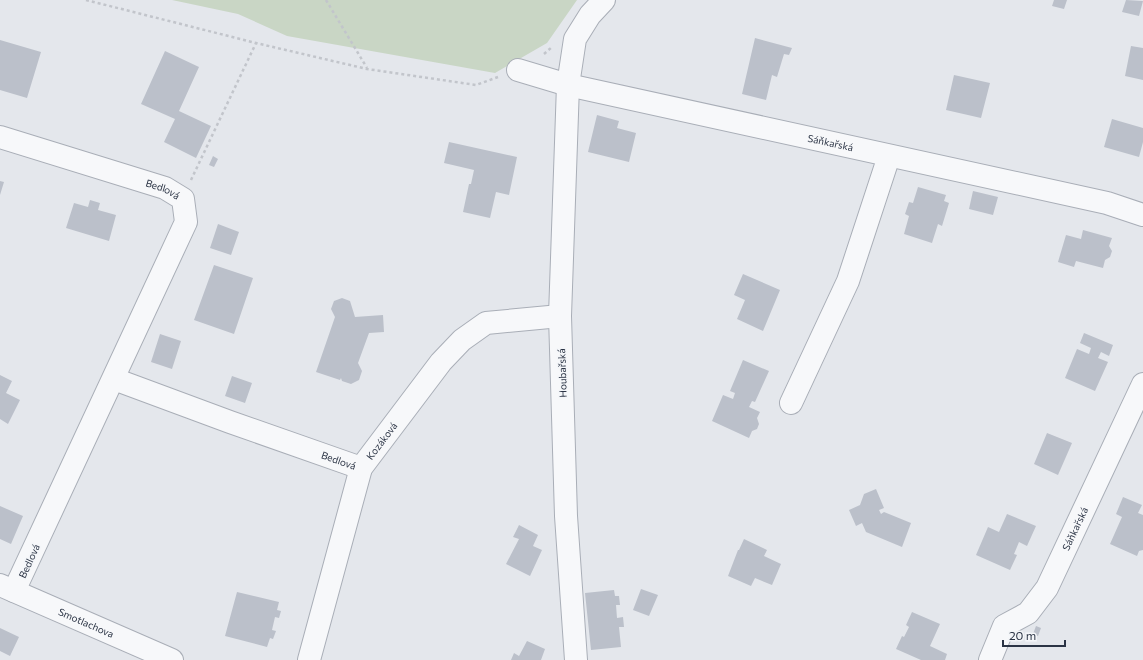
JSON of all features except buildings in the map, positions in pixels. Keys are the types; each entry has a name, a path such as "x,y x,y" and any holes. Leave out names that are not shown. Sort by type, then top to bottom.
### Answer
{"street":[{"name":"Houbařská","path":"576,660 566,516 560,316 568,85 575,40 590,15 604,0"},
{"name":"Sáňkařská","path":"518,70 568,85 1107,204 1143,215"},
{"name":"Bedlová","path":"0,137 165,188 183,199 186,222 114,379 7,588"},
{"path":"791,403 848,280 889,156"},
{"name":"Kozáková","path":"309,660 361,468 441,362 462,340 486,323 560,316"},
{"name":"Bedlová","path":"114,379 361,468"},
{"name":"Sáňkařská","path":"990,660 1004,626 1028,613 1047,588 1143,384"},
{"name":"Smotlachova","path":"7,588 172,660"}],"path":[{"path":"86,0 256,43 367,69 476,85 518,70 535,62 555,43"},
{"path":"326,0 367,69"},
{"path":"183,199 256,43"}],"green space":[{"path":"172,0 577,0 547,43 495,73 287,36 238,14"}]}
